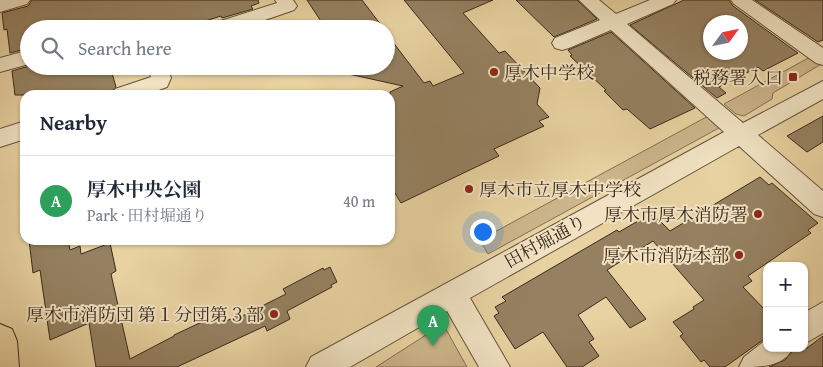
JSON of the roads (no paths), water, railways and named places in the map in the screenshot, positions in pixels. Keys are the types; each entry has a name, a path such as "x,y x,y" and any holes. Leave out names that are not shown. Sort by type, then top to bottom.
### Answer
{"main road":[{"path":"0,341 2,367"}],"street":[{"path":"0,6 21,0"},
{"path":"245,20 288,6 284,0"},
{"path":"588,0 823,206"},
{"path":"562,43 667,0"},
{"path":"740,0 823,58"},
{"path":"0,65 20,59"},
{"path":"137,90 160,82 160,75"},
{"name":"田村堀通り","path":"321,367 823,89"},
{"path":"0,138 20,132"},
{"path":"452,293 495,367"},
{"path":"808,327 823,316"},
{"path":"754,367 774,352"}],"place":[{"name":"厚木中学校","path":"494,72"},
{"name":"税務署入口","path":"793,77"},
{"name":"厚木市立厚木中学校","path":"469,189"},
{"name":"厚木市厚木消防署","path":"758,214"},
{"name":"厚木市消防本部","path":"739,255"},
{"name":"厚木市消防団 第１分団第３部","path":"274,314"},
{"name":"厚木中央公園","path":"433,346"}]}
